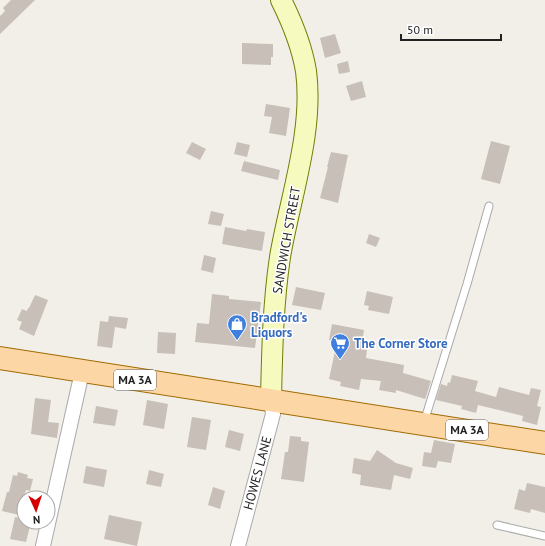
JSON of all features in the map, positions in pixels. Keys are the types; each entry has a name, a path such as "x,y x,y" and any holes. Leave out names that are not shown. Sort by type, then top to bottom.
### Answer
{"main road":[{"name":"SANDWICH STREET","path":"271,400 273,333 280,256 302,152 307,96 306,74 303,57 287,2"},
{"name":"MA 3A","path":"0,358 545,443"}],"street":[{"path":"43,546 82,372"},
{"name":"HOWES LANE","path":"238,546 273,414 271,400"}],"lane":[{"path":"423,424 467,284 489,206"},
{"path":"498,525 545,536"}],"building":[{"path":"11,0 35,0 0,34 0,16 5,11 3,8"},
{"path":"335,34 341,53 325,58 320,38"},
{"path":"242,43 273,44 273,57 271,57 271,65 242,64"},
{"path":"348,61 350,72 339,74 337,64"},
{"path":"362,81 366,97 351,101 346,86"},
{"path":"266,104 290,108 286,136 269,133 272,117 264,116"},
{"path":"491,141 510,146 500,184 481,179"},
{"path":"192,142 206,149 200,160 186,153"},
{"path":"237,142 250,145 247,157 234,154"},
{"path":"331,152 348,155 338,203 320,198"},
{"path":"244,161 280,170 278,180 241,171"},
{"path":"211,211 224,214 221,226 208,224"},
{"path":"225,227 246,231 247,229 265,232 262,251 222,244"},
{"path":"369,234 380,238 376,247 366,243"},
{"path":"204,255 216,258 213,273 201,270"},
{"path":"296,287 325,293 321,310 292,305"},
{"path":"367,291 393,297 389,314 368,310 369,306 364,305"},
{"path":"212,294 229,296 229,299 261,302 255,348 195,342 197,323 209,324"},
{"path":"35,295 48,300 34,336 19,329 22,322 17,320 22,309 27,311"},
{"path":"109,316 128,318 126,329 115,327 112,348 97,346 100,321 108,322"},
{"path":"332,324 364,330 361,348 367,350 366,358 404,365 403,373 431,381 425,399 396,390 396,393 379,390 381,381 361,379 359,390 340,386 341,382 329,379 337,342 329,340"},
{"path":"158,332 176,333 175,354 157,353"},
{"path":"452,375 478,381 475,391 496,397 499,387 529,395 531,388 541,390 537,406 541,407 537,425 522,421 523,416 478,405 476,413 461,409 462,406 436,400 441,384 447,386 448,382 450,383"},
{"path":"35,398 51,400 48,422 59,423 57,438 31,434"},
{"path":"147,400 168,404 164,429 143,425"},
{"path":"96,406 118,410 115,426 93,423"},
{"path":"192,417 211,420 206,450 187,447"},
{"path":"229,430 244,434 240,451 225,447"},
{"path":"290,436 301,437 301,441 309,442 304,482 281,479 285,452 288,452"},
{"path":"434,440 455,444 451,463 438,461 436,468 422,466 424,452 431,453"},
{"path":"377,450 396,463 413,468 410,479 394,475 391,490 360,485 361,475 352,473 354,458 370,461"},
{"path":"86,466 107,470 104,487 83,483"},
{"path":"149,470 164,474 161,487 146,484"},
{"path":"18,472 28,475 27,478 33,479 30,490 16,490 16,514 2,511 13,475 17,476"},
{"path":"527,483 545,487 545,513 531,509 530,513 514,509 519,489 525,491"},
{"path":"213,487 225,491 220,509 208,505"},
{"path":"109,515 142,522 137,546 104,539"},
{"path":"16,517 16,530 29,530 26,542 10,539"}],"place":[{"name":"Bradford's Liquors","path":"237,341"},
{"name":"The Corner Store","path":"340,360"}]}
